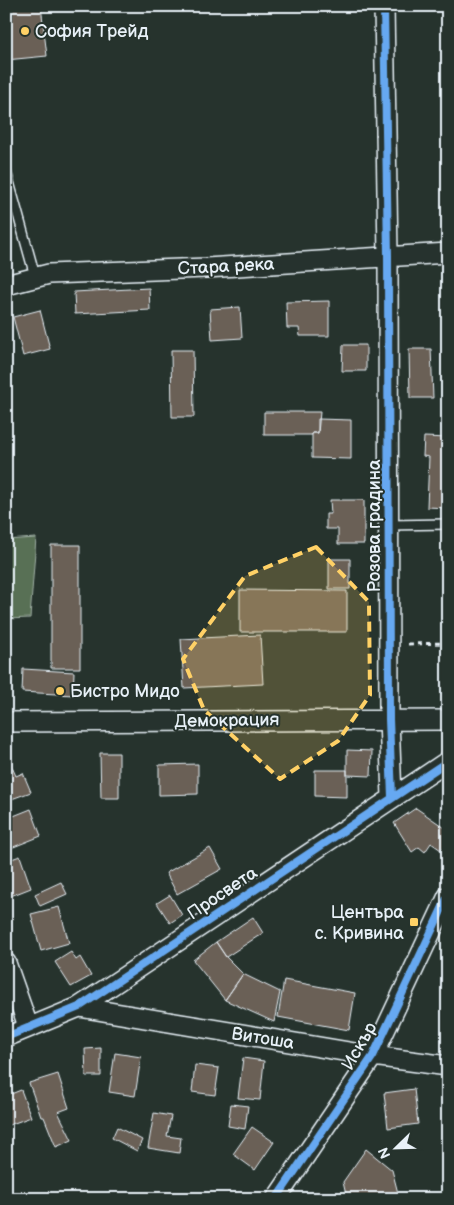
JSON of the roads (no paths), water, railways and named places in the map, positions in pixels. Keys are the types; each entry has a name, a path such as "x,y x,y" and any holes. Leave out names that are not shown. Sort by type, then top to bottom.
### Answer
{"street":[{"name":"Розова градина","path":"384,6 392,797"},
{"name":"Стара река","path":"6,285 35,276 206,268 388,255 448,253"},
{"name":"Демокрация","path":"6,722 390,718 448,720"},
{"name":"Просвета","path":"6,1037 28,1026 79,1008 448,761"},
{"name":"Искър","path":"276,1199 373,1056 448,896"},
{"path":"6,962 28,1026"},
{"name":"Витоша","path":"79,1008 373,1056 448,1066"}],"lane":[{"path":"6,171 35,276"},
{"path":"389,525 448,524"}],"place":[{"name":"София Трейд","path":"25,31"},
{"name":"Бистро Мидо","path":"60,691"},
{"name":"Центъра с. Кривина","path":"414,922"}]}
